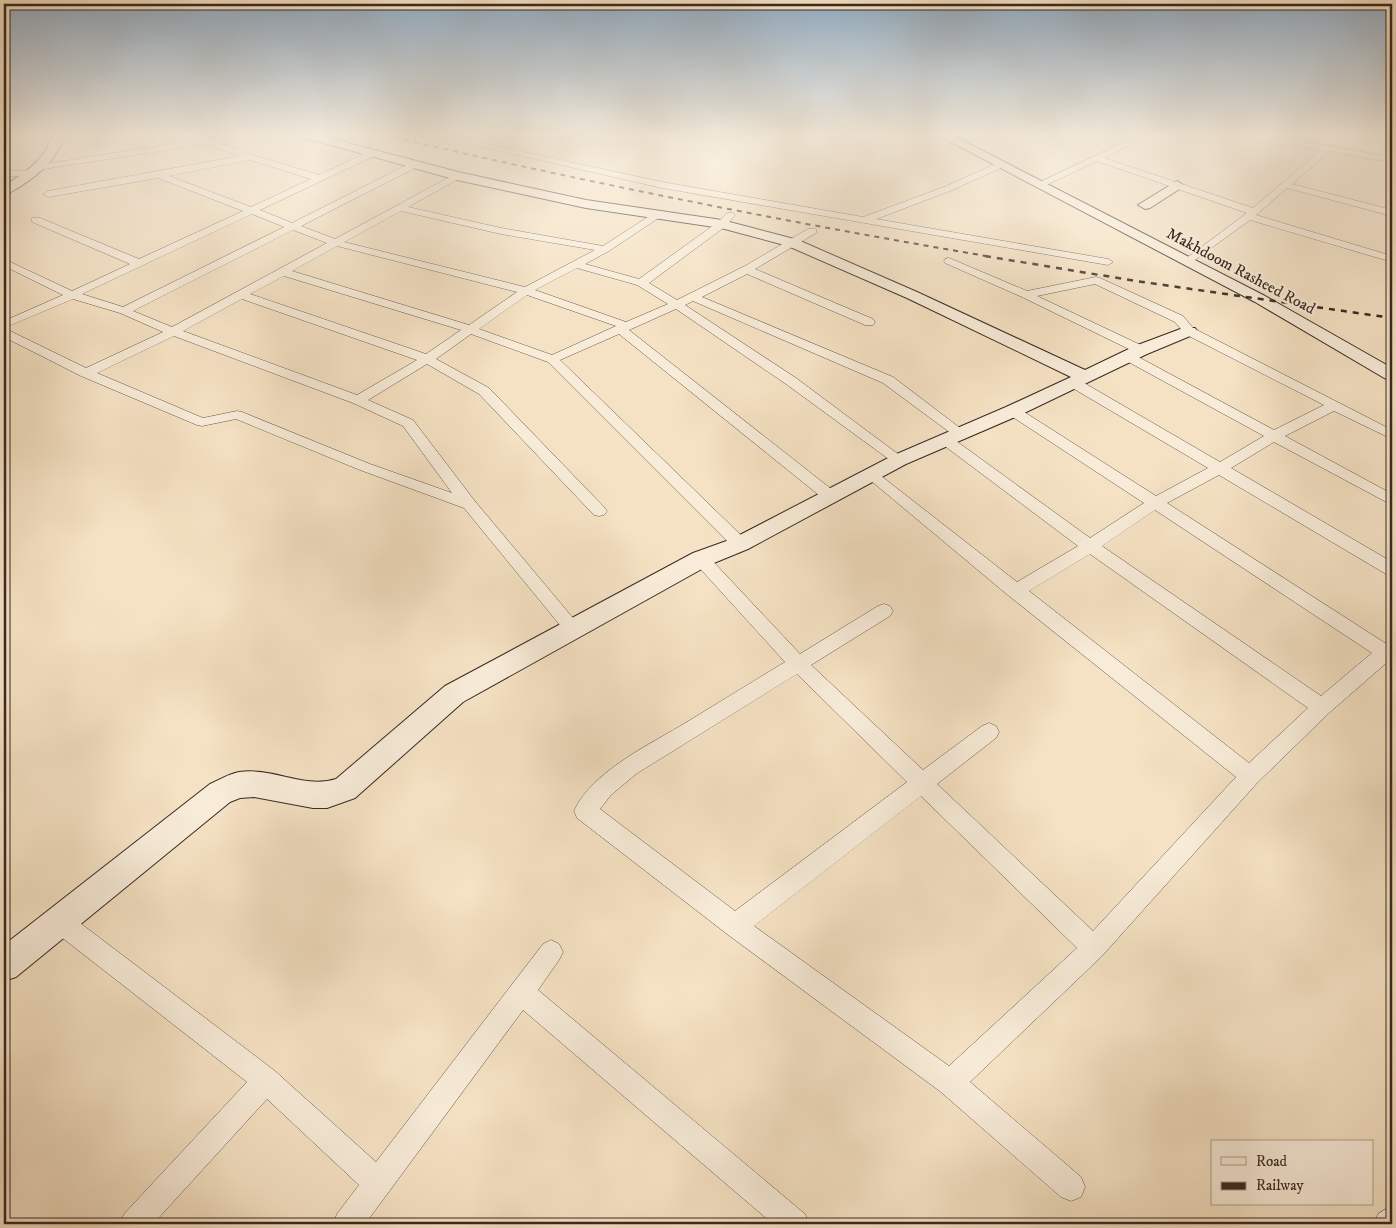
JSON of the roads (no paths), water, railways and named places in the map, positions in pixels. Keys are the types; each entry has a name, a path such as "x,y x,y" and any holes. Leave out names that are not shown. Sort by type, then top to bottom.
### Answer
{"street":[{"path":"48,194 70,190"},
{"path":"197,190 336,243 526,291 623,328 830,496"},
{"path":"4,325 294,190"},
{"path":"124,310 363,190"},
{"path":"86,373 173,332 432,190"},
{"path":"523,190 586,204 726,220 793,243 912,296 1080,380 1218,469 1392,570"},
{"path":"693,190 1108,262"},
{"path":"864,220 944,190"},
{"name":"Makhdoom Rasheed Road","path":"1049,190 1260,300 1392,375"},
{"path":"1145,205 1163,190"},
{"path":"1200,190 1250,214 1392,259"},
{"path":"1188,262 1279,190"},
{"path":"1305,190 1392,213"},
{"path":"401,208 501,231 605,249"},
{"path":"358,400 427,359 526,291 605,249 660,213"},
{"path":"36,220 138,263"},
{"path":"640,283 726,220"},
{"path":"552,359 678,305 748,270 812,231"},
{"path":"949,261 1026,295 1134,353 1274,436 1392,500"},
{"path":"4,262 72,295 124,310 173,332 358,400 408,423 469,504 574,630"},
{"path":"577,265 640,283 678,305 791,381 899,460"},
{"path":"748,270 869,322"},
{"path":"284,272 469,329 552,359 740,544"},
{"path":"1026,295 1096,280 1179,319 1190,331 1392,436"},
{"path":"241,295 427,359 484,391 600,510"},
{"path":"693,297 888,380 954,437 1090,546 1322,707"},
{"path":"4,965 220,793 238,785 254,784 313,795 327,795 344,789 454,694 701,559 740,544 899,460 1012,412 1134,353 1190,331"},
{"path":"4,332 86,373 202,422 237,415 365,467 469,504"},
{"path":"1015,591 1090,546 1155,503 1274,436 1332,406"},
{"path":"950,1084 1094,948 1250,776 1322,707 1389,650 1012,412"},
{"path":"871,475 1250,776"},
{"path":"701,559 797,663 1094,948"},
{"path":"884,611 629,768 604,788 585,811 735,926 950,1084 1071,1187"},
{"path":"735,926 989,732"},
{"path":"59,921 266,1080 378,1183"},
{"path":"347,1224 551,952"},
{"path":"521,992 795,1224"},
{"path":"134,1224 266,1080"},
{"path":"1388,1224 1392,1220"}],"railway":[{"path":"636,190 837,230 992,257"},
{"path":"985,256 1136,281 1392,318"}]}
